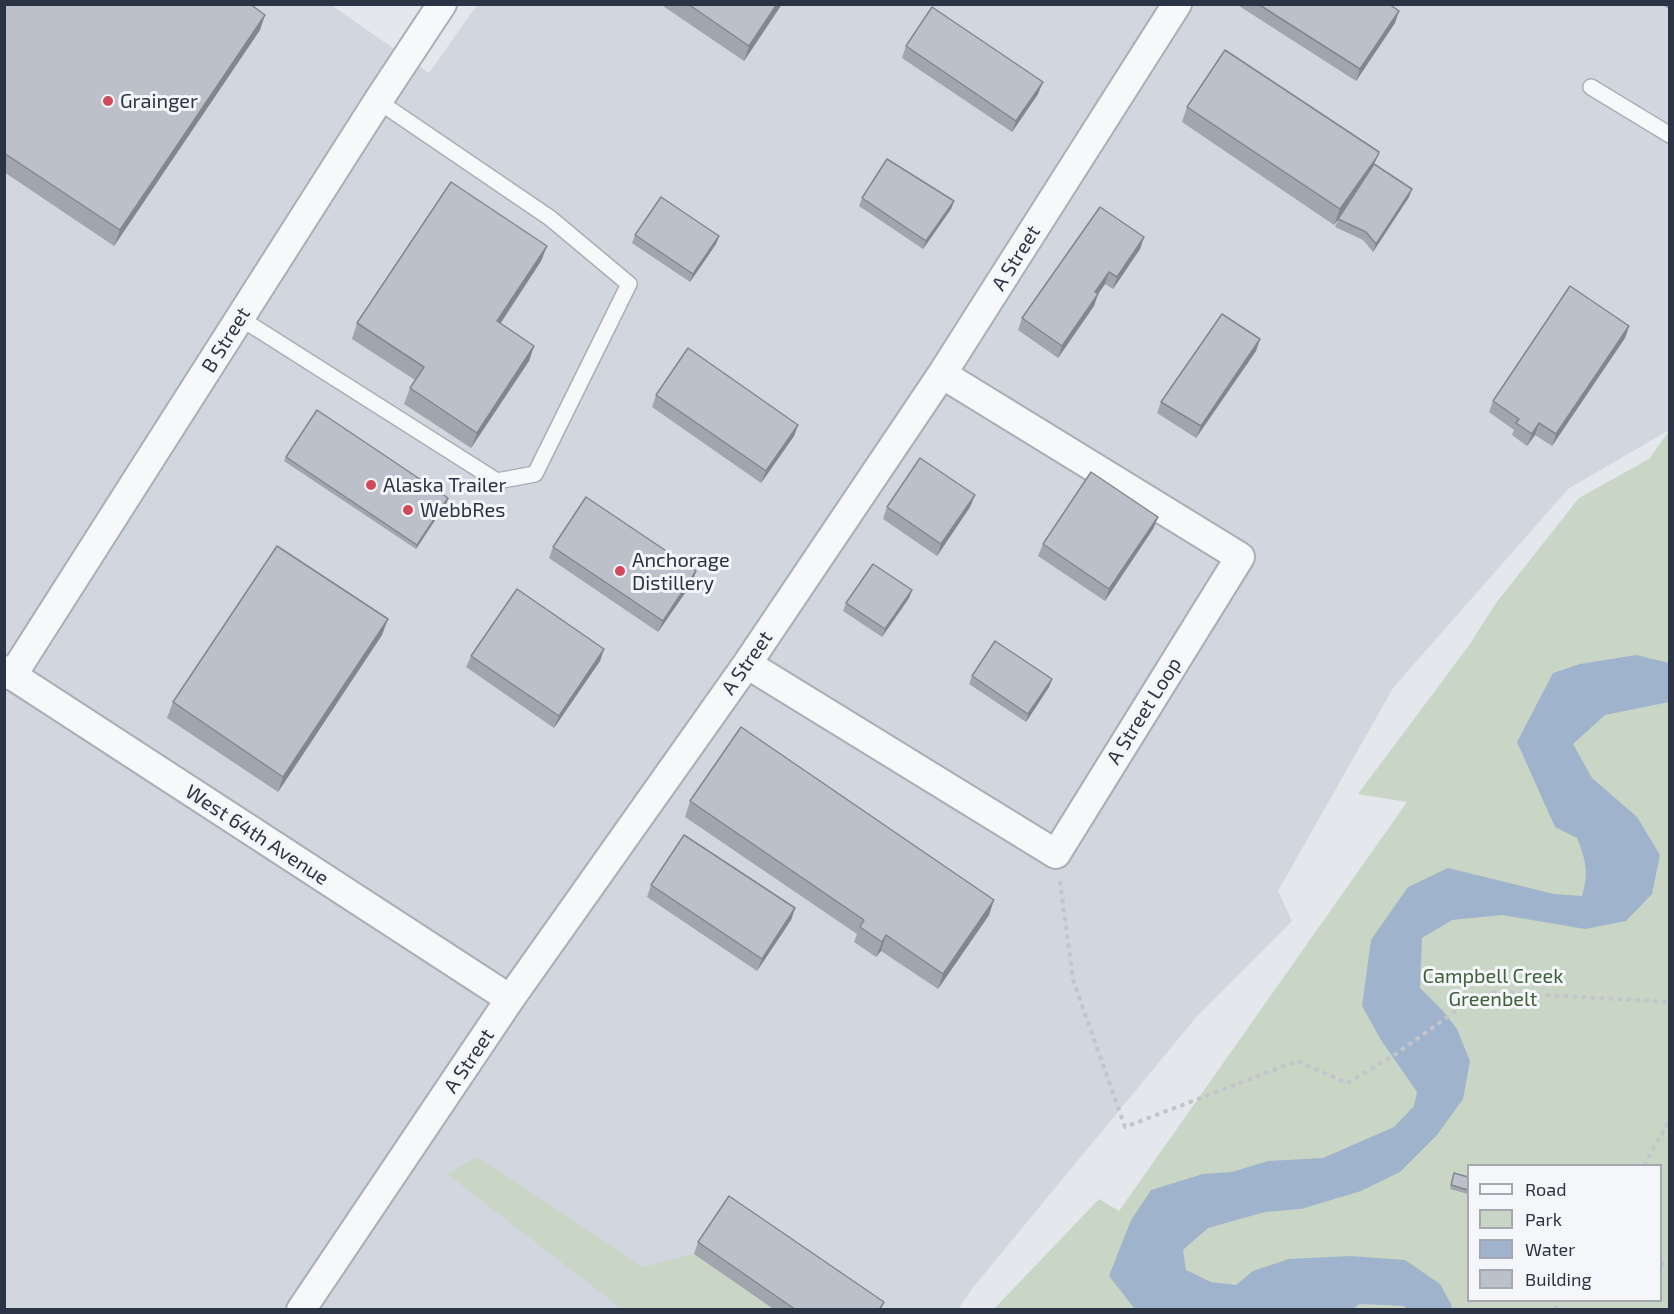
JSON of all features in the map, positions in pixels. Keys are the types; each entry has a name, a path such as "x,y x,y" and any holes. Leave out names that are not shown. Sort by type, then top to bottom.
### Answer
{"street":[{"name":"B Street","path":"7,677 442,4"},
{"name":"A Street","path":"301,1310 510,999 747,664 942,374 1177,4"},
{"name":"A Street Loop","path":"942,374 1240,557 1056,854"},
{"path":"747,664 1056,854"},
{"name":"West 64th Avenue","path":"7,677 510,999"}],"lane":[{"path":"1591,87 1670,135"},
{"path":"240,318 497,481 535,474 629,284 550,218 378,101"}],"path":[{"path":"1056,854 1073,980 1125,1127 1297,1061 1347,1083 1393,1056 1457,1010 1491,992 1670,1002"},
{"path":"1645,1164 1670,1119"}],"shaded area":[{"path":"5,5 331,5 429,73 477,5 1669,5 1669,430 1568,489 1393,688 1278,891 1292,921 1198,1015 975,1285 958,1309 5,1309"}],"green space":[{"name":"Campbell Creek Greenbelt","path":"1669,431 1669,1309 993,1310 1099,1199 1119,1211 1407,802 1358,794 1470,644 1496,603 1579,498 1649,459"},
{"path":"477,1157 643,1267 694,1254 775,1309 622,1309 447,1174"}],"water":[{"path":"1636,655 1669,663 1669,702 1605,715 1573,744 1592,778 1637,817 1660,855 1652,894 1626,921 1585,929 1502,915 1452,920 1422,938 1420,988 1457,1029 1470,1061 1463,1099 1437,1135 1400,1172 1361,1191 1301,1209 1265,1212 1208,1228 1183,1250 1186,1270 1211,1282 1236,1285 1253,1271 1289,1259 1350,1256 1405,1260 1440,1284 1452,1309 1406,1309 1404,1306 1360,1304 1351,1310 1135,1309 1109,1276 1131,1220 1151,1190 1203,1174 1232,1172 1268,1161 1323,1158 1394,1127 1414,1106 1417,1092 1381,1040 1362,1006 1371,940 1408,887 1448,868 1554,894 1582,896 1586,867 1577,838 1555,827 1517,742 1553,673 1580,664"}],"building":[{"name":"Grainger","path":"4,4 250,4 265,15 120,230 4,153"},
{"path":"688,4 777,4 749,46"},
{"path":"1258,4 1389,4 1399,11 1360,69"},
{"path":"932,7 1043,82 1016,121 906,46"},
{"path":"1225,50 1379,152 1340,209 1187,107"},
{"path":"887,159 954,201 926,241 862,198"},
{"path":"1374,164 1412,189 1376,244 1366,232 1338,219"},
{"path":"451,182 547,246 497,321 534,346 477,433 410,388 424,367 357,323"},
{"path":"661,197 719,236 693,274 635,235"},
{"path":"1100,207 1144,237 1117,277 1109,272 1095,292 1098,294 1062,346 1022,318"},
{"path":"1570,286 1629,326 1556,434 1539,423 1532,434 1516,423 1519,419 1493,401"},
{"path":"1222,314 1260,339 1201,426 1161,402"},
{"path":"688,348 798,425 766,471 656,395"},
{"name":"Alaska Trailer","path":"317,410 448,498 417,545 286,457"},
{"path":"920,458 975,495 941,544 887,507"},
{"path":"1091,472 1158,517 1109,589 1043,544"},
{"name":"Anchorage Distillery","path":"586,497 696,571 663,621 553,547"},
{"path":"277,546 388,619 283,777 173,702"},
{"path":"873,564 912,590 885,629 846,603"},
{"path":"517,589 604,649 559,716 471,656"},
{"path":"995,641 1052,679 1028,714 972,676"},
{"path":"741,727 994,900 943,974 886,935 882,942 860,927 864,920 690,801"},
{"path":"684,835 795,908 762,959 651,885"},
{"path":"1454,1173 1467,1177 1467,1190 1451,1185"},
{"path":"729,1196 884,1302 879,1310 796,1310 698,1242"}],"place":[{"name":"Grainger","path":"108,101"},
{"name":"Alaska Trailer","path":"371,485"},
{"name":"WebbRes","path":"408,510"},
{"name":"Anchorage Distillery","path":"620,571"}]}
